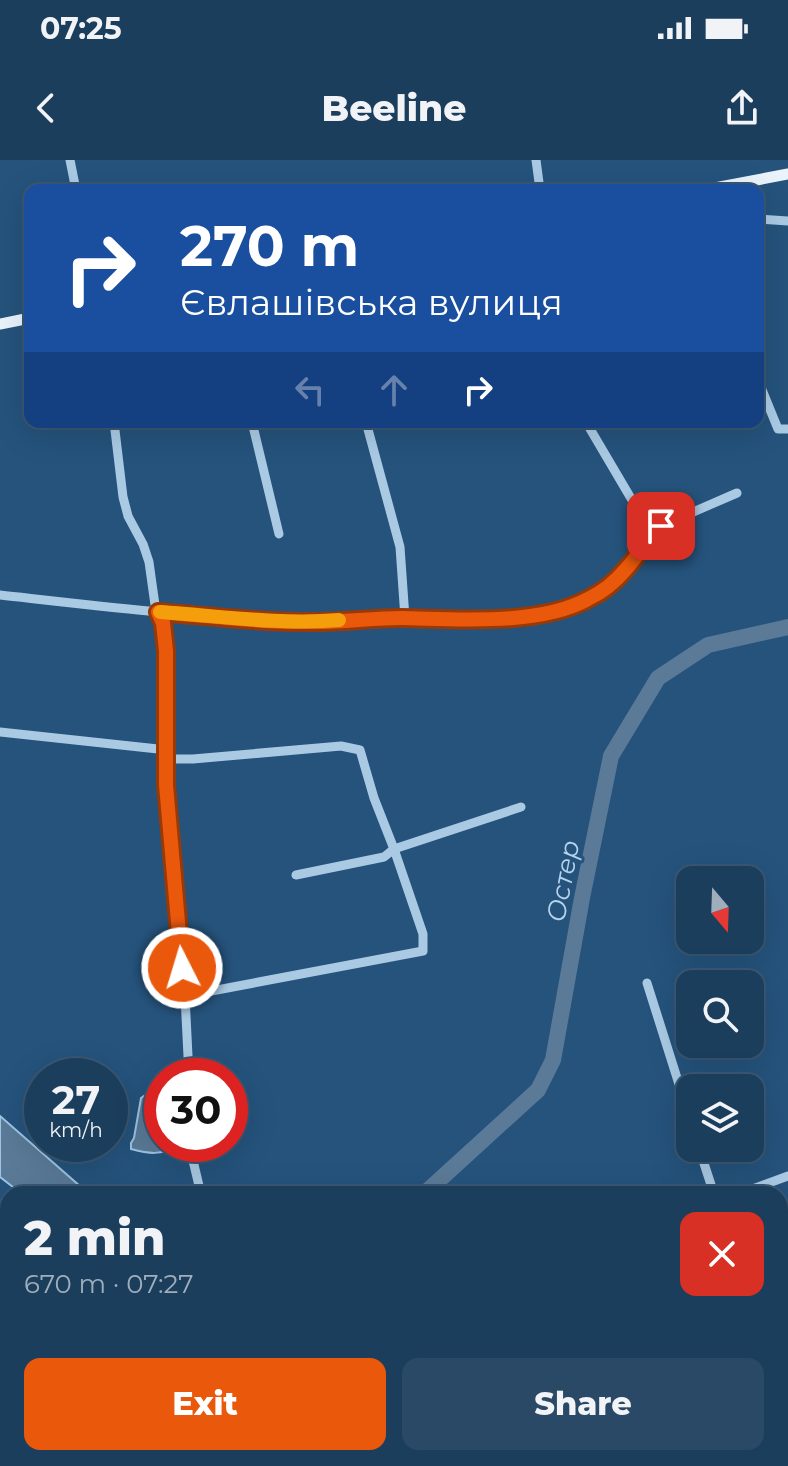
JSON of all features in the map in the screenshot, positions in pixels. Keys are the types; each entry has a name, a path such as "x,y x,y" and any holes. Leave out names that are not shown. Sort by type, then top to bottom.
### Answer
{"main road":[{"path":"736,184 788,174"},
{"path":"0,324 24,319"}],"street":[{"path":"70,160 75,184"},
{"path":"536,160 539,184"},
{"path":"764,219 788,221"},
{"path":"764,395 778,429 788,429"},
{"path":"115,428 123,497 128,516 149,562 158,612 163,623 166,651 166,785 188,1058"},
{"path":"253,428 279,534"},
{"path":"368,428 400,547 405,618"},
{"path":"590,428 652,534"},
{"path":"0,595 269,620 317,622 504,618 569,608 589,599 608,587 627,568 661,526 737,493"},
{"path":"0,732 158,749 175,759 341,746 360,750 423,934 423,951 185,996"},
{"path":"296,875 384,857 394,849 521,807"},
{"path":"647,983 676,1075"},
{"path":"193,1162 199,1186"},
{"path":"703,1162 710,1186"},
{"path":"761,1186 788,1176"}],"shaded area":[{"path":"144,1096 144,1152 131,1149 141,1098"},
{"path":"0,1116 24,1137 24,1162 52,1162 80,1186 12,1186 0,1177"}],"waterway":[{"name":"Остер","path":"433,1186 538,1090 553,1060 611,756 658,678 708,645 788,627"}],"slow traffic":[{"path":"160,612 269,620 339,620"}],"route":[{"path":"182,968 166,785 166,651 163,623 158,612 317,622 504,618 548,612 569,608 608,587 661,526"}]}
